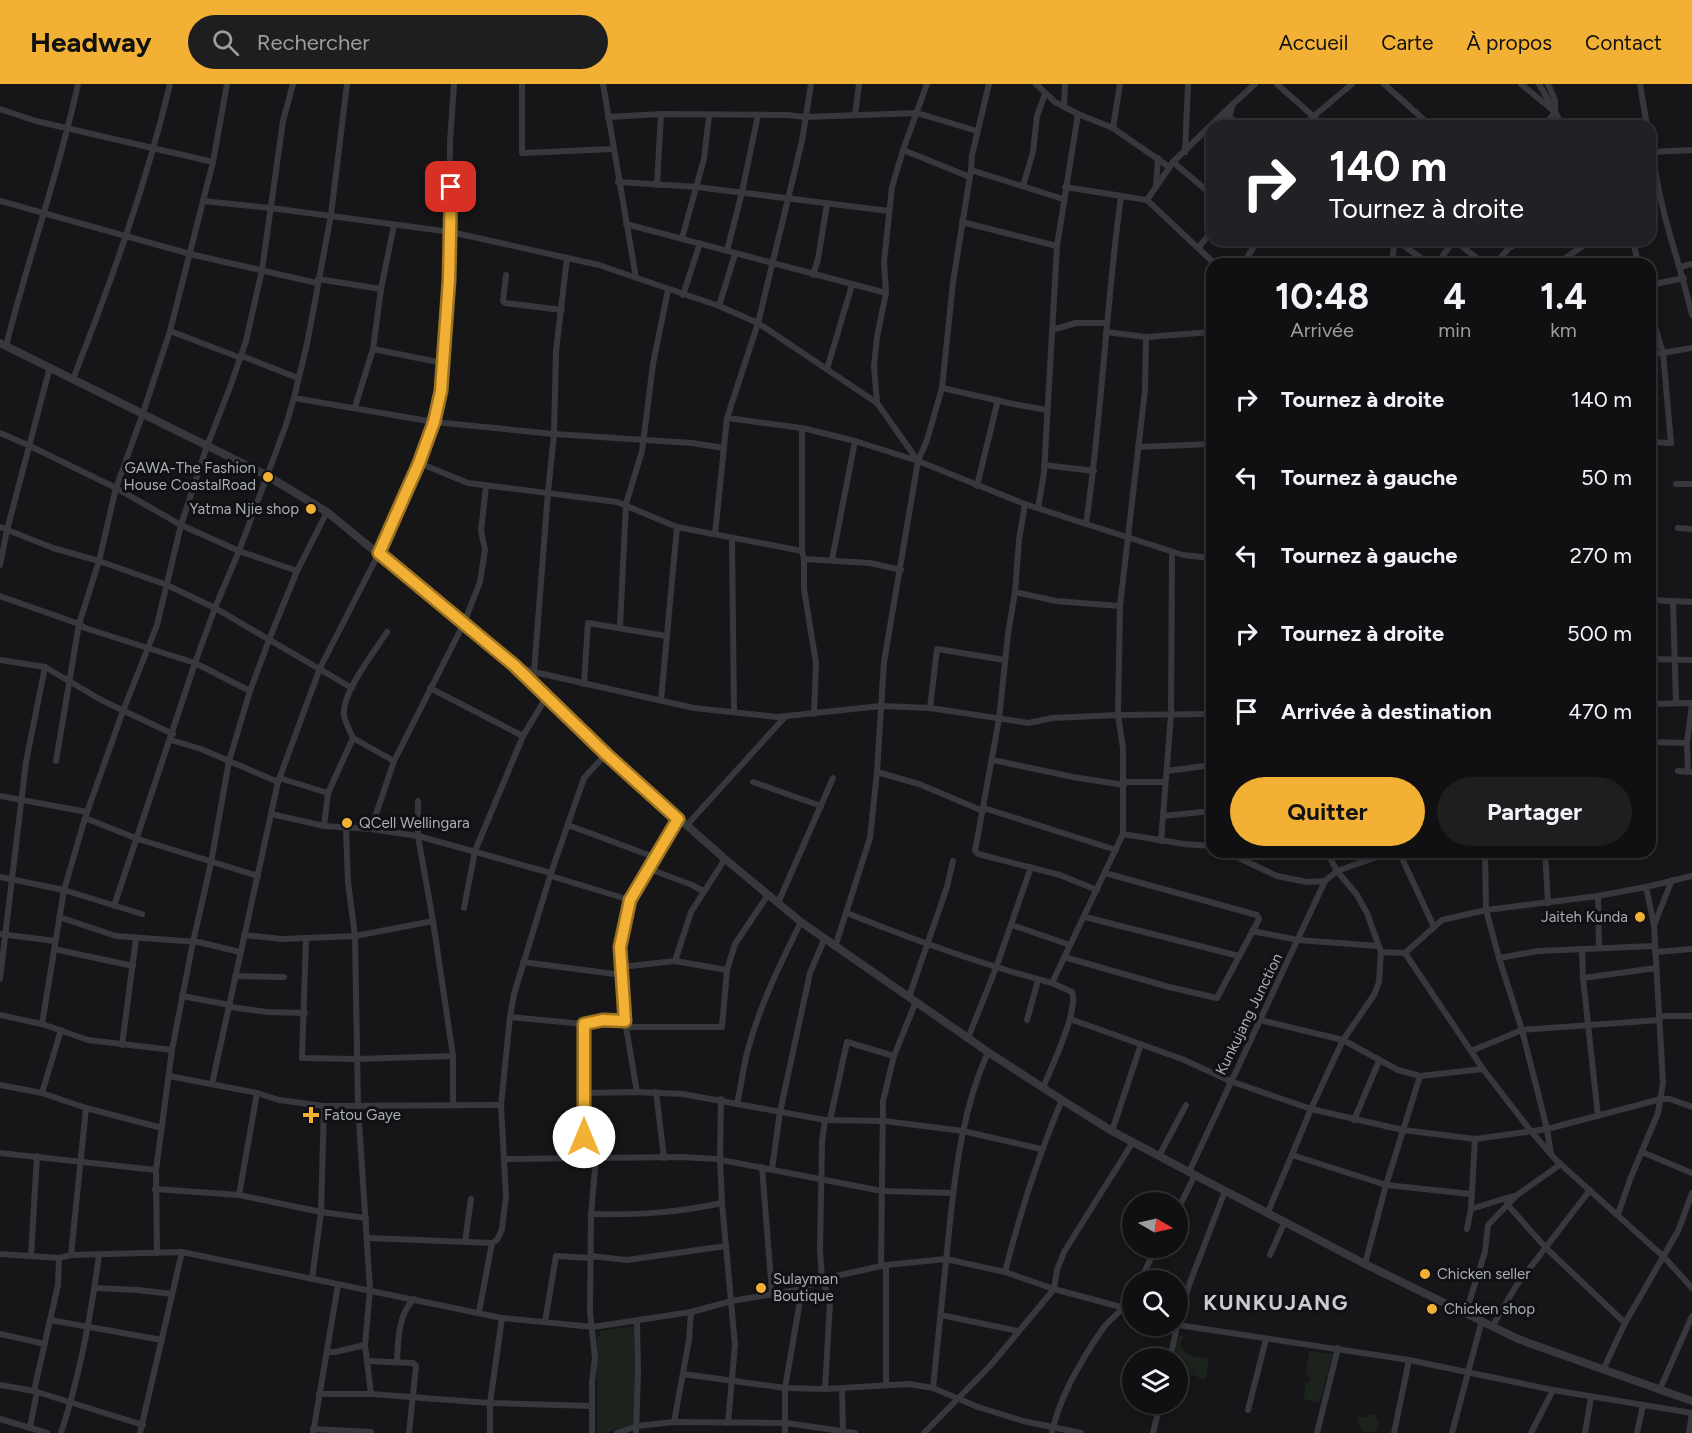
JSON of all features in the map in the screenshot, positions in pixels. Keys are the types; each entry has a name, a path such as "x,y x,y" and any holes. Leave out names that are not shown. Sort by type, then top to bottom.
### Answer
{"street":[{"path":"78,84 44,215 3,345 266,475 327,512 514,665 606,754 678,819 801,922 988,1052 1062,1100 1112,1131 1192,1174 1365,1264 1532,1345 1692,1401"},
{"path":"73,379 101,309 126,236 154,147 170,84"},
{"path":"56,761 79,624 99,561 116,488 170,331 213,162 227,84"},
{"path":"42,1024 64,890 86,815 157,625 181,525 207,446 241,357 262,270 283,121 293,84"},
{"path":"114,906 195,663 239,551 294,398 307,344 331,215 347,84"},
{"path":"212,1084 278,780 320,668 379,553 419,463 434,422 441,391 449,280 450,142 454,84"},
{"path":"522,84 522,153 613,148"},
{"path":"603,84 636,278"},
{"path":"715,534 728,418 758,323 802,141 811,84"},
{"path":"855,115 859,84"},
{"path":"877,403 874,366 886,293 884,261 892,187 927,84"},
{"path":"835,947 870,838 884,662 918,461 927,440 942,388 953,282 972,155 989,84"},
{"path":"1036,84 1045,94 1064,107 1113,128 1122,137 1171,165 1206,191"},
{"path":"1064,107 1065,84"},
{"path":"1113,128 1120,84"},
{"path":"1185,153 1188,84"},
{"path":"1215,120 1255,84"},
{"path":"1277,84 1317,120"},
{"path":"1308,120 1352,84"},
{"path":"1384,84 1424,120"},
{"path":"1521,84 1555,112"},
{"path":"1527,89 1539,84 1560,120"},
{"path":"1548,84 1555,99 1555,112 1549,120"},
{"path":"1640,84 1646,120"},
{"path":"1023,186 1033,152 1037,116 1045,94"},
{"path":"1229,117 1233,104"},
{"path":"0,109 36,121 213,162"},
{"path":"608,117 661,114 806,117 917,113 977,130"},
{"path":"657,185 661,114"},
{"path":"1038,508 1044,465 1057,246 1078,114"},
{"path":"727,251 758,115"},
{"path":"682,238 704,159 709,116"},
{"path":"1215,120 1229,117 1233,120"},
{"path":"1147,200 1171,165 1206,130"},
{"path":"903,150 970,177"},
{"path":"1656,152 1692,150"},
{"path":"1156,185 1158,158"},
{"path":"971,170 1063,199"},
{"path":"1656,178 1692,315"},
{"path":"618,182 697,187 889,211"},
{"path":"1065,187 1147,200 1209,258"},
{"path":"1086,524 1094,471 1121,196"},
{"path":"0,201 190,254 317,281 381,289"},
{"path":"202,201 331,215 451,232 599,265 719,306 758,323 877,403 918,461"},
{"path":"813,274 818,259 827,204"},
{"path":"962,222 1057,246"},
{"path":"626,224 886,293"},
{"path":"355,407 373,349 381,289 394,225"},
{"path":"1199,247 1206,238"},
{"path":"683,295 700,243"},
{"path":"1248,257 1254,246"},
{"path":"1403,246 1420,258"},
{"path":"1462,246 1476,258"},
{"path":"1500,258 1512,246"},
{"path":"1566,258 1582,246"},
{"path":"719,306 735,254"},
{"path":"534,672 554,434 556,351 567,258"},
{"path":"1680,267 1692,264"},
{"path":"506,275 503,301 505,303 562,309"},
{"path":"1656,284 1684,278"},
{"path":"827,369 852,285"},
{"path":"620,627 626,504 642,451 653,364 668,290"},
{"path":"1052,330 1076,323 1107,323"},
{"path":"1656,330 1663,353 1671,443 1656,442"},
{"path":"170,331 298,378"},
{"path":"1106,332 1146,337 1206,332"},
{"path":"1052,983 1123,834 1123,748 1118,715 1120,606 1145,390 1146,337"},
{"path":"1656,354 1692,348"},
{"path":"373,349 443,363"},
{"path":"0,566 3,528 50,367"},
{"path":"942,388 1047,410"},
{"path":"294,398 434,422 554,434 644,439 724,448"},
{"path":"977,486 998,400"},
{"path":"728,418 802,428 855,441 918,461 1025,504 1172,552 1206,557"},
{"path":"802,428 802,551 804,589 816,663 814,714"},
{"path":"0,433 116,488 181,525 239,551 297,571"},
{"path":"832,560 855,441"},
{"path":"1138,447 1206,444"},
{"path":"419,463 468,483 626,504 677,527 802,551"},
{"path":"1044,465 1094,471"},
{"path":"1676,484 1692,484"},
{"path":"371,829 394,761 464,623 480,582 486,550 481,531 486,486"},
{"path":"1025,504 999,719 975,851 1031,867 1097,890"},
{"path":"157,1253 156,1170 172,1050 211,862 229,761 250,691 269,640 297,571 327,512"},
{"path":"661,700 677,527"},
{"path":"3,528 53,548 99,561 166,585 215,608 352,688"},
{"path":"1678,528 1692,529"},
{"path":"732,539 734,712"},
{"path":"1161,841 1171,715 1172,552"},
{"path":"804,559 870,563 901,570"},
{"path":"1015,592 1056,601 1120,606"},
{"path":"0,596 85,628 195,663 250,691"},
{"path":"1656,600 1692,602"},
{"path":"1673,601 1676,703"},
{"path":"584,684 588,623 666,636"},
{"path":"387,632 352,688 346,701 344,716 353,738 394,761"},
{"path":"930,708 937,649 1005,660"},
{"path":"1656,659 1692,660"},
{"path":"0,660 45,667 172,737 278,780 328,793"},
{"path":"514,665 584,684 694,708 786,716 881,706 930,708 1029,723 1052,718 1206,714"},
{"path":"0,979 3,934 13,878 26,762 45,667"},
{"path":"430,688 524,736"},
{"path":"464,908 475,851 524,736 547,696"},
{"path":"1656,704 1692,703 1687,743 1690,772 1678,771"},
{"path":"686,826 786,716"},
{"path":"324,826 328,793 353,738"},
{"path":"1656,742 1687,743"},
{"path":"368,1238 492,1243 497,1240 502,1229 506,1196 501,1106 510,1017 523,962 584,778 606,754"},
{"path":"993,760 1073,777 1124,784 1165,782"},
{"path":"1167,771 1206,766"},
{"path":"877,772 919,784 984,810 1116,850"},
{"path":"778,903 833,778"},
{"path":"753,782 821,806"},
{"path":"0,796 86,815 138,839 258,876"},
{"path":"418,801 418,836 453,1056 453,1104"},
{"path":"1163,816 1206,811"},
{"path":"271,814 324,826 371,829 418,836 433,842 475,851 630,900"},
{"path":"637,1092 626,1024 620,947 630,900 678,819"},
{"path":"568,825 654,857"},
{"path":"346,828 348,882 355,936 358,1106 368,1238 370,1289 365,1345 370,1394"},
{"path":"1123,834 1206,845"},
{"path":"1239,858 1277,876 1307,882 1325,882"},
{"path":"1268,1212 1343,1040 1374,995 1379,982 1379,949 1367,913 1357,894 1337,871 1330,858"},
{"path":"1337,871 1373,858"},
{"path":"1402,858 1434,927"},
{"path":"1485,858 1486,910 1522,1030 1551,1154"},
{"path":"1545,858 1548,903"},
{"path":"675,960 691,912 725,859"},
{"path":"886,1384 882,1191 883,1101 894,1056 953,861"},
{"path":"968,1038 1012,925 1031,867"},
{"path":"647,868 703,891"},
{"name":"Kunkujang Junction","path":"1185,1192 1230,1082 1325,882 1337,871"},
{"path":"1064,957 1217,998 1259,919 1257,915 1106,873"},
{"path":"1405,953 1442,920 1486,910 1598,896 1692,876"},
{"path":"0,877 64,890 142,914"},
{"path":"1654,926 1672,880"},
{"path":"1618,1214 1661,1099 1663,1083 1654,926 1646,887"},
{"path":"510,1017 584,1024 603,1020 626,1024 722,1027 727,970 735,944 768,895"},
{"path":"1598,896 1599,948"},
{"path":"847,913 927,946 1052,983 1072,992 1075,998 1070,1018 1043,1088"},
{"path":"59,917 116,936 193,942 240,952"},
{"path":"1085,917 1239,956"},
{"path":"244,935 282,939 355,936 433,921"},
{"path":"737,1104 748,1052 762,1008 780,963 801,922"},
{"path":"1012,925 1070,945"},
{"path":"1252,931 1298,940 1405,953 1483,1069 1530,1130 1551,1154 1664,1257 1692,1288"},
{"path":"3,934 55,941"},
{"path":"122,1045 136,939"},
{"path":"306,939 302,1058 453,1056"},
{"path":"772,1168 780,1112 810,973 824,940"},
{"path":"1499,958 1538,951 1599,948 1692,949"},
{"path":"54,949 133,966"},
{"path":"1582,949 1598,1116"},
{"path":"621,967 675,960 727,970"},
{"path":"523,962 622,975"},
{"path":"1583,978 1656,968"},
{"path":"235,976 284,977"},
{"path":"1027,1020 1038,980"},
{"path":"182,996 267,1012 305,1013"},
{"path":"0,1015 42,1024 88,1040 172,1050"},
{"path":"1471,1051 1522,1030 1692,1016"},
{"path":"1070,1018 1182,1059 1230,1082 1311,1109 1403,1130 1475,1139 1547,1129 1661,1099 1692,1107"},
{"path":"1260,1020 1343,1040 1398,1070 1420,1076 1483,1069"},
{"path":"583,1158 584,1024"},
{"path":"42,1094 61,1030"},
{"path":"825,1389 830,1302 822,1279 820,1250 822,1142 847,1042 894,1056"},
{"path":"1112,1131 1141,1044"},
{"path":"933,1388 953,1194 963,1131 988,1052"},
{"path":"1354,1120 1379,1061"},
{"path":"169,1076 257,1093 279,1100 324,1106 453,1104 501,1106"},
{"path":"1365,1264 1386,1185 1420,1076"},
{"path":"0,1085 42,1094 162,1128"},
{"path":"584,1094 637,1092 683,1094 721,1099 827,1120 884,1121 963,1131 1041,1149"},
{"path":"656,1092 664,1158"},
{"path":"239,1195 257,1093"},
{"path":"721,1099 722,1203 735,1345 728,1423"},
{"path":"1005,1272 1016,1228 1041,1149 1062,1100"},
{"path":"1159,1156 1186,1105"},
{"path":"312,1278 321,1212 324,1106"},
{"path":"71,1255 86,1108"},
{"path":"1467,1228 1471,1209 1475,1139"},
{"path":"924,1433 990,1366 1054,1289 1057,1270 1064,1252 1133,1142"},
{"path":"1642,1152 1692,1173"},
{"path":"0,1153 156,1170"},
{"path":"1292,1155 1386,1185 1471,1194"},
{"path":"32,1256 38,1156"},
{"path":"504,1159 720,1159 882,1191 953,1194"},
{"path":"592,1433 591,1406 595,1358 590,1312 591,1214 596,1159"},
{"path":"1466,1312 1485,1252 1488,1225 1517,1195 1562,1164"},
{"path":"762,1167 772,1293"},
{"path":"155,1189 239,1195 321,1212 366,1218"},
{"path":"1493,1325 1516,1286 1590,1190"},
{"path":"1188,1291 1225,1191"},
{"path":"1603,1370 1625,1323 1678,1231 1692,1193"},
{"path":"1471,1209 1517,1195"},
{"path":"465,1242 471,1199"},
{"path":"591,1214 640,1215 687,1210 722,1203"},
{"path":"1507,1204 1546,1248 1625,1323"},
{"path":"1270,1255 1285,1221"},
{"path":"478,1312 492,1243"},
{"path":"545,1322 556,1256 627,1260 726,1246"},
{"path":"0,1254 59,1257 182,1252 502,1318 593,1327 691,1312 732,1300 802,1289 822,1279 884,1265 946,1259 1005,1272 1054,1289 1122,1306"},
{"path":"141,1433 182,1252"},
{"path":"62,1433 90,1326 99,1255"},
{"path":"30,1428 58,1285 59,1257"},
{"path":"338,1285 313,1431 371,1432"},
{"path":"95,1288 172,1294"},
{"path":"785,1433 785,1388 802,1289"},
{"path":"397,1362 398,1341 405,1307 414,1299"},
{"path":"1052,1430 1065,1392 1105,1326 1122,1309"},
{"path":"674,1422 689,1340 691,1312"},
{"path":"940,1315 1018,1331"},
{"path":"1660,1389 1692,1316"},
{"path":"490,1433 490,1403 502,1318"},
{"path":"50,1320 162,1340"},
{"path":"1452,1433 1482,1320"},
{"path":"637,1321 637,1429"},
{"path":"1188,1327 1410,1360 1553,1390 1692,1413 1689,1433"},
{"path":"0,1334 45,1344"},
{"path":"1248,1410 1266,1339"},
{"path":"327,1352 365,1345"},
{"path":"1317,1433 1338,1348"},
{"path":"1394,1433 1410,1360"},
{"path":"368,1361 413,1363 416,1366 410,1433"},
{"path":"683,1374 785,1388 825,1389 909,1384 933,1388 978,1407 1052,1430 1081,1433"},
{"path":"0,1385 36,1391 143,1425"},
{"path":"842,1388 843,1432"},
{"path":"1532,1433 1553,1390"},
{"path":"319,1394 370,1394 490,1403 591,1406"},
{"path":"1585,1433 1591,1397"},
{"path":"1637,1433 1643,1405"},
{"path":"1153,1433 1158,1414"},
{"path":"0,1419 47,1433"},
{"path":"617,1433 674,1422 786,1423 855,1433"}],"shaded area":[{"path":"634,1326 633,1424 605,1433 597,1433 597,1336 600,1336 600,1331"},
{"path":"1179,1336 1184,1336 1180,1344 1182,1348 1176,1348"},
{"path":"1309,1351 1333,1354 1319,1403 1304,1399 1305,1383 1308,1383 1310,1378 1306,1374"},
{"path":"1188,1354 1209,1358 1206,1378 1202,1379 1194,1375 1188,1375"},
{"path":"1375,1414 1378,1423 1376,1432 1362,1432 1358,1416 1365,1418"}],"place":[{"name":"GAWA-The Fashion House CoastalRoad","path":"268,477"},
{"name":"Yatma Njie shop","path":"311,509"},
{"name":"QCell Wellingara","path":"347,823"},
{"name":"Jaiteh Kunda","path":"1640,917"},
{"name":"Fatou Gaye","path":"311,1115"},
{"name":"Chicken seller","path":"1425,1274"},
{"name":"Sulayman Boutique","path":"761,1288"},
{"name":"Chicken shop","path":"1432,1309"}],"district":[{"name":"KUNKUJANG","path":"1276,1302"}],"route":[{"path":"451,187 449,280 441,391 434,422 419,463 379,553 514,665 606,754 678,819 630,900 620,947 625,1021 603,1020 584,1024 584,1137"}]}
